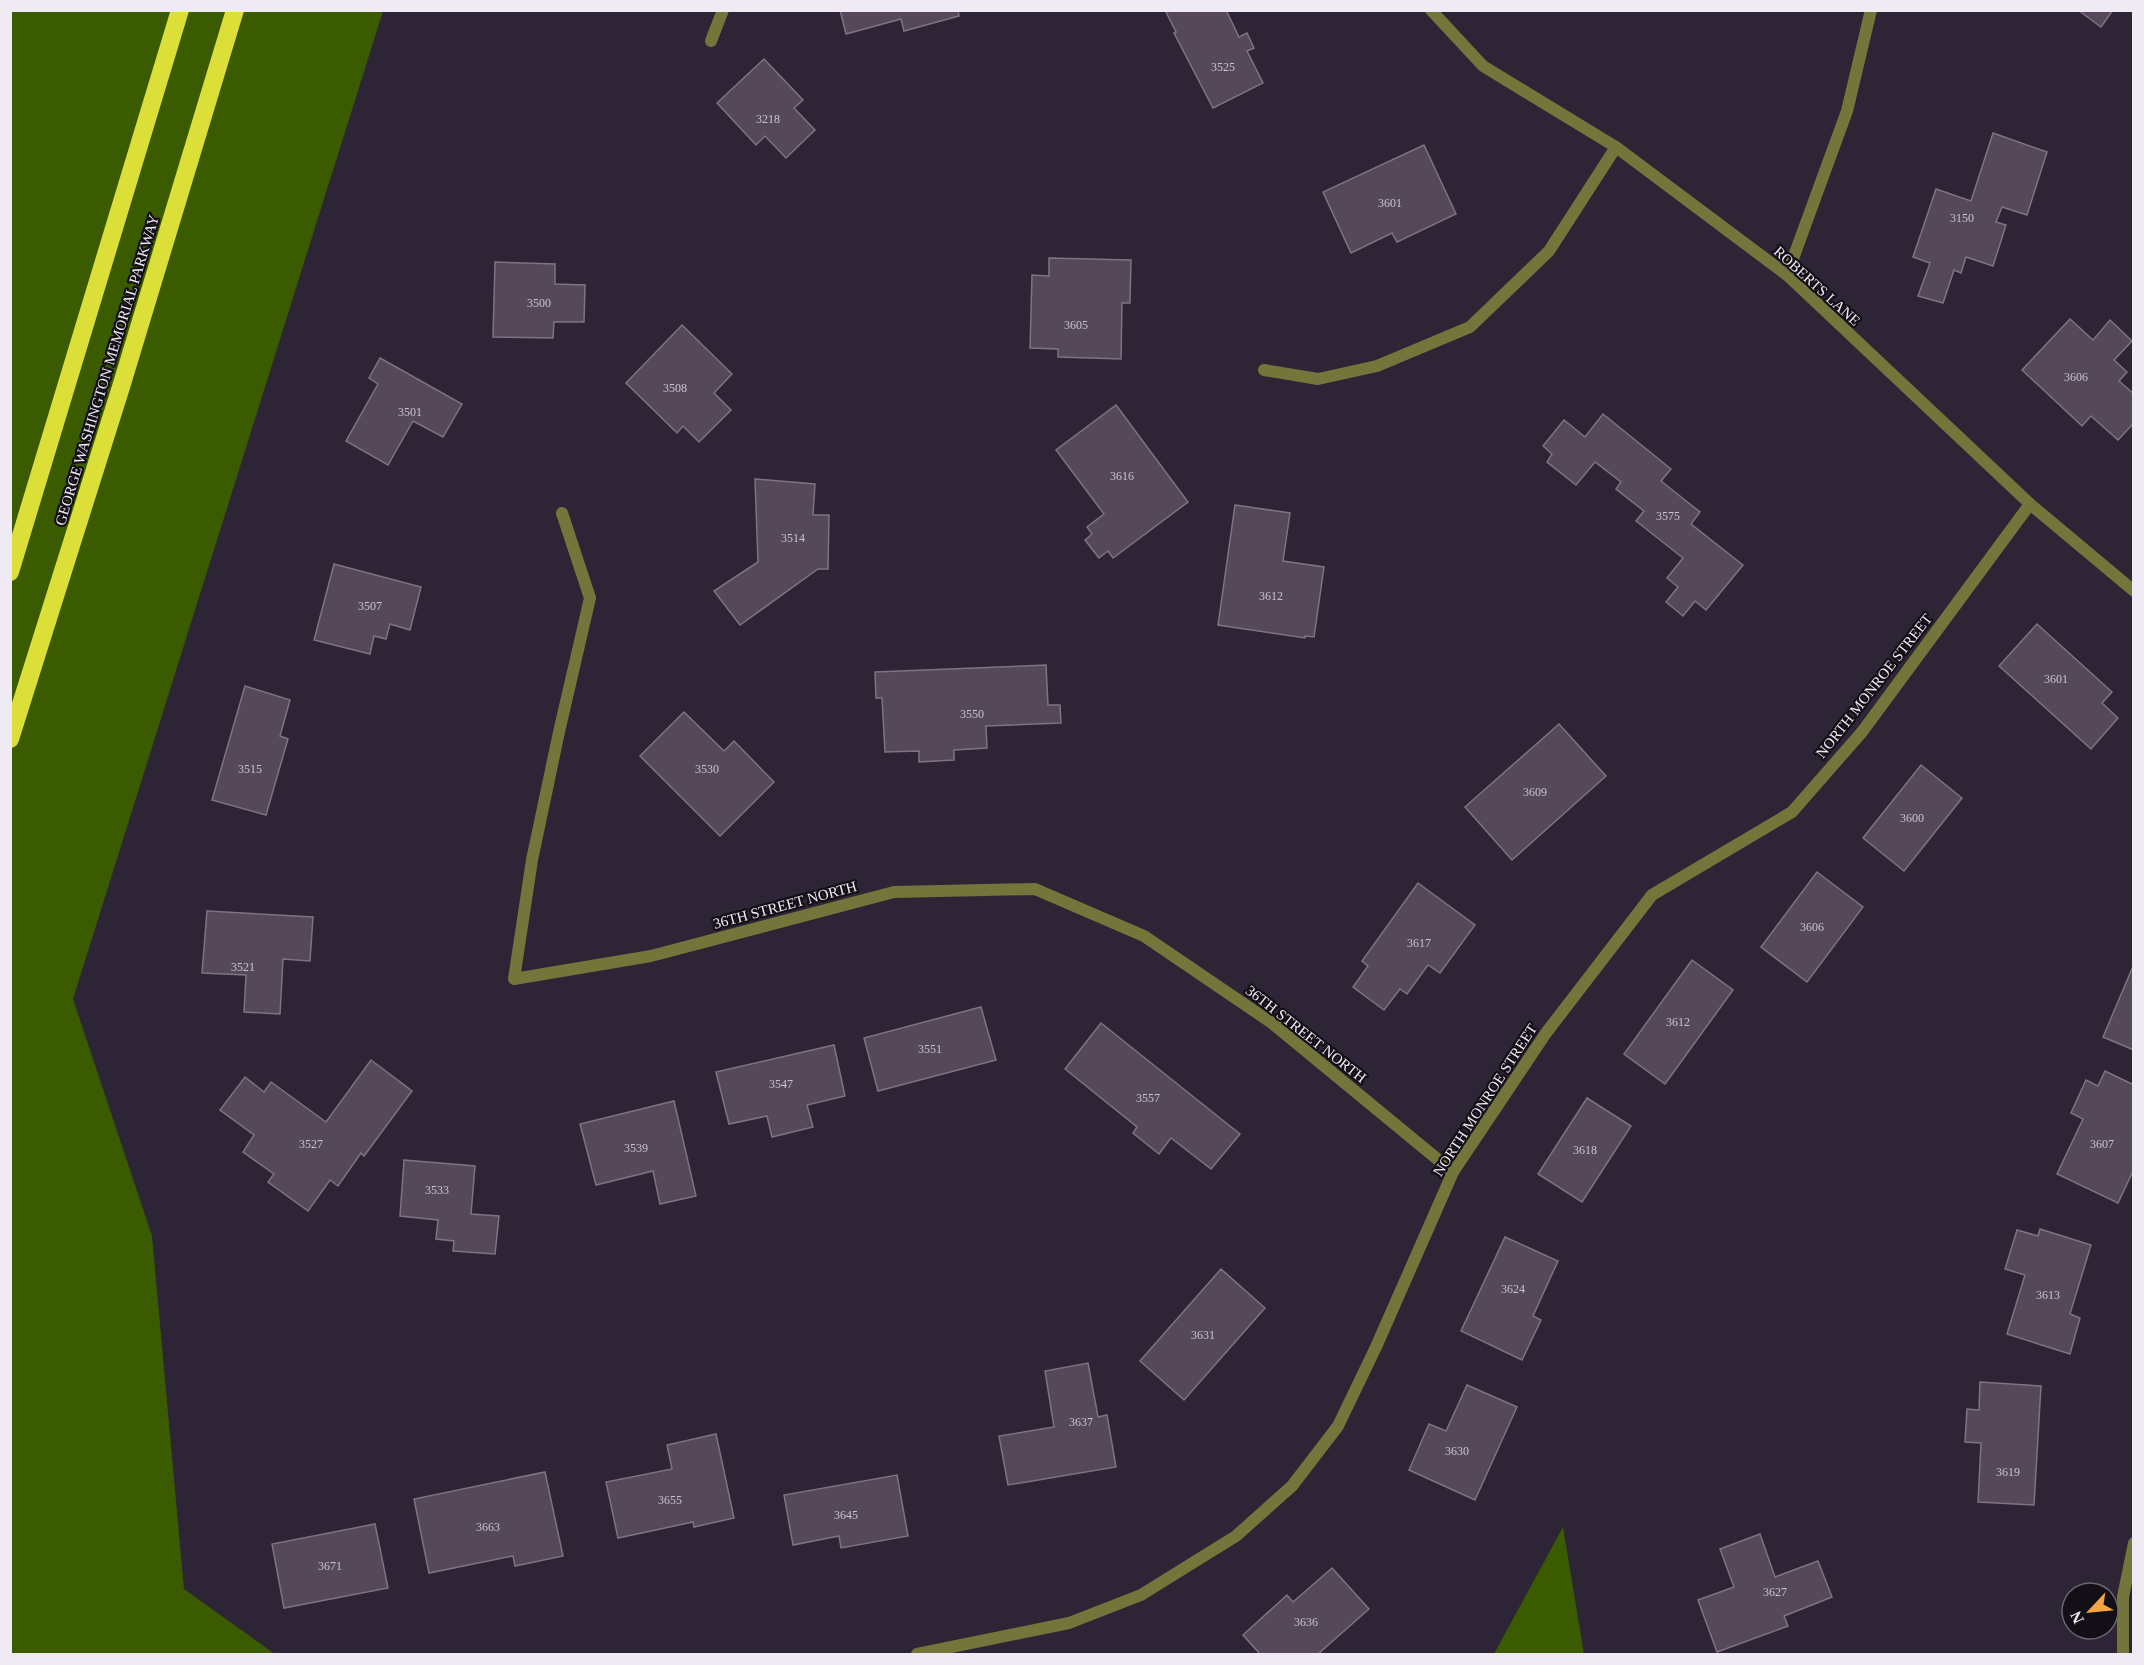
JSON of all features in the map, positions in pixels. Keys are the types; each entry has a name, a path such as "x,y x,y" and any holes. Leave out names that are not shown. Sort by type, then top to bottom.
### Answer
{"highway":[{"path":"10,572 180,10"},
{"name":"GEORGE WASHINGTON MEMORIAL PARKWAY","path":"10,739 121,387 235,10"}],"street":[{"path":"711,41 723,10"},
{"name":"ROBERTS LANE","path":"1431,10 1483,66 1616,147 1787,275 2030,504 2133,591"},
{"path":"1787,275 1847,111 1871,10"},
{"path":"1264,370 1318,379 1377,366 1470,327 1550,251 1616,147"},
{"name":"NORTH MONROE STREET","path":"918,1654 1069,1623 1141,1595 1236,1536 1292,1486 1338,1426 1454,1172 1546,1033 1652,895 1792,812 1862,732 2030,504"},
{"name":"36TH STREET NORTH","path":"562,513 590,598 532,860 514,979 651,956 894,892 1035,889 1144,936 1272,1023 1454,1172"},
{"path":"2123,1654 2123,1597 2133,1543"}],"green space":[{"path":"11,11 383,11 73,999 152,1236 184,1589 275,1654 11,1654"},
{"path":"1563,1527 1584,1654 1494,1654"}],"building":[{"path":"840,10 958,10 959,16 904,31 901,19 846,34"},
{"path":"1165,10 1226,10 1239,37 1247,33 1254,48 1247,51 1263,83 1213,108 1174,33 1176,32"},
{"path":"2078,10 2113,10 2101,27"},
{"path":"764,59 803,100 794,108 815,130 786,158 765,136 756,145 717,103"},
{"path":"1993,133 2047,152 2027,215 2002,207 1996,222 2006,225 1993,266 1966,257 1961,273 1954,270 1943,303 1918,296 1930,263 1913,257 1936,189 1971,201"},
{"path":"1424,145 1456,214 1397,242 1392,233 1351,253 1323,192"},
{"path":"1049,258 1131,260 1130,303 1122,303 1121,359 1058,357 1058,349 1030,348 1032,275 1049,276"},
{"path":"495,262 555,264 555,284 585,285 584,322 554,322 553,338 493,337"},
{"path":"2070,319 2093,340 2110,320 2132,341 2114,360 2127,372 2119,381 2134,394 2134,423 2118,440 2091,416 2082,426 2022,370"},
{"path":"682,325 732,374 714,393 731,410 699,442 683,426 677,433 626,383"},
{"path":"380,358 462,404 443,437 413,421 388,465 346,441 378,384 369,378"},
{"path":"1116,405 1188,502 1113,558 1108,551 1099,558 1085,540 1092,534 1087,527 1104,514 1056,450"},
{"path":"1603,414 1671,469 1661,481 1700,512 1691,524 1743,565 1706,610 1695,601 1683,616 1666,602 1678,587 1667,578 1683,558 1636,521 1644,511 1616,489 1621,482 1595,462 1576,485 1547,462 1552,454 1543,446 1564,420 1585,437"},
{"path":"755,479 815,484 813,515 829,515 828,569 818,569 740,625 714,591 758,562"},
{"path":"1235,505 1290,513 1283,561 1324,567 1314,637 1305,636 1305,638 1218,625"},
{"path":"334,564 421,587 410,630 390,624 386,639 374,636 370,654 314,640"},
{"path":"2037,624 2112,692 2102,703 2118,718 2091,749 1999,666"},
{"path":"1046,665 1048,705 1060,705 1061,723 986,726 987,748 954,750 954,760 919,762 919,751 885,752 882,698 876,698 875,672"},
{"path":"245,686 290,700 280,736 288,739 266,815 212,800"},
{"path":"684,712 724,751 734,741 774,782 720,836 640,756"},
{"path":"1559,724 1606,776 1512,860 1465,807"},
{"path":"1921,765 1962,798 1904,871 1863,838"},
{"path":"1817,872 1863,907 1807,982 1761,947"},
{"path":"1418,883 1475,925 1440,973 1428,965 1407,994 1400,989 1384,1010 1353,987 1368,966 1362,961"},
{"path":"207,911 313,917 310,961 283,959 280,1014 244,1012 246,975 202,973"},
{"path":"1692,960 1733,990 1665,1084 1624,1054"},
{"path":"2134,964 2134,1050 2103,1037"},
{"path":"981,1007 996,1060 878,1091 864,1038"},
{"path":"1101,1023 1240,1134 1211,1169 1171,1138 1159,1154 1133,1133 1137,1127 1065,1069"},
{"path":"834,1045 845,1096 807,1105 813,1127 772,1137 767,1116 729,1124 716,1072"},
{"path":"371,1060 412,1091 364,1156 361,1153 338,1186 330,1180 308,1211 268,1182 274,1174 243,1152 254,1135 220,1110 245,1077 264,1092 271,1082 326,1122"},
{"path":"2105,1071 2134,1085 2134,1169 2118,1203 2057,1174 2083,1119 2071,1113 2086,1080 2098,1086"},
{"path":"1587,1098 1631,1126 1582,1202 1538,1174"},
{"path":"674,1101 696,1196 660,1204 653,1171 596,1185 580,1124"},
{"path":"404,1160 475,1166 471,1214 499,1216 495,1254 453,1251 454,1241 436,1239 438,1220 400,1216"},
{"path":"2040,1229 2091,1245 2070,1314 2080,1318 2070,1354 2007,1334 2025,1275 2005,1269 2017,1230 2038,1236"},
{"path":"1505,1237 1558,1261 1533,1316 1541,1320 1522,1360 1461,1331"},
{"path":"1221,1269 1265,1308 1184,1400 1140,1361"},
{"path":"1088,1363 1098,1417 1107,1415 1116,1467 1008,1485 999,1436 1054,1427 1045,1371"},
{"path":"1980,1382 2041,1386 2034,1505 1978,1502 1981,1443 1965,1442 1967,1409 1979,1410"},
{"path":"1467,1385 1517,1407 1475,1500 1409,1470 1429,1424 1446,1431"},
{"path":"716,1434 734,1518 694,1527 693,1522 618,1538 606,1482 672,1469 667,1445"},
{"path":"545,1472 563,1556 515,1566 513,1556 429,1573 414,1499"},
{"path":"897,1475 908,1536 841,1548 839,1536 793,1545 784,1495"},
{"path":"375,1524 388,1588 284,1608 272,1544"},
{"path":"1760,1534 1775,1577 1818,1561 1832,1597 1784,1616 1788,1626 1717,1652 1698,1600 1734,1587 1720,1549"},
{"path":"1332,1568 1369,1609 1318,1654 1260,1654 1243,1635 1287,1595 1293,1602"}]}
